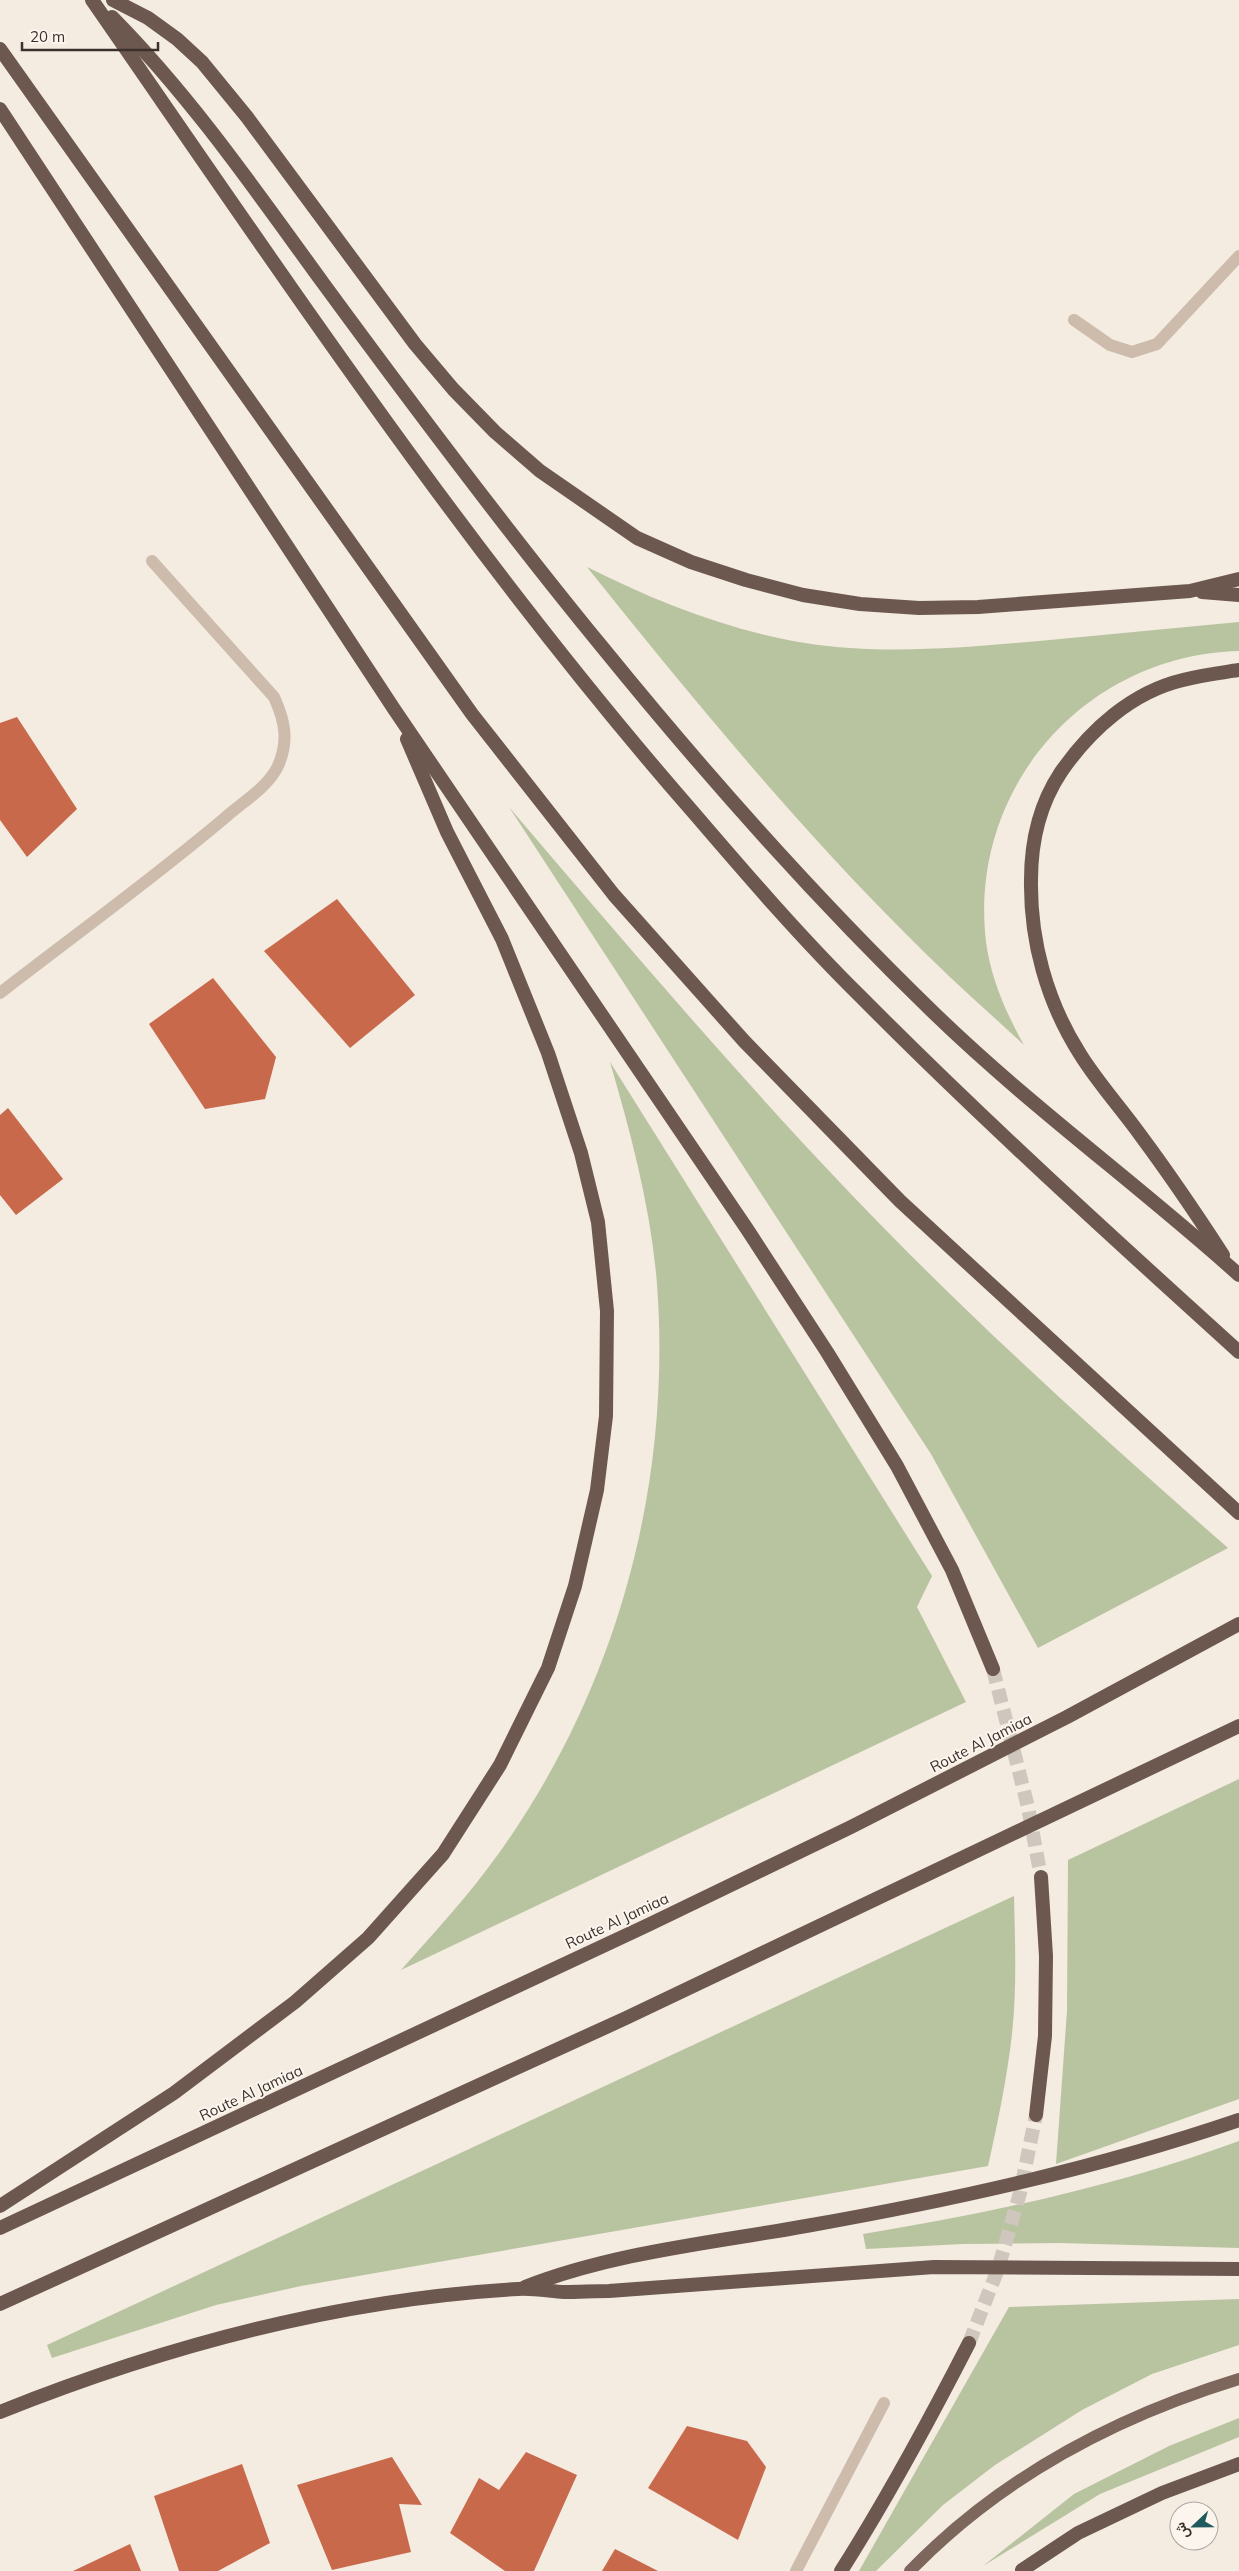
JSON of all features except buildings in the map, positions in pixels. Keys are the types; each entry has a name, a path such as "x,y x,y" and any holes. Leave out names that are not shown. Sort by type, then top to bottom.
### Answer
{"highway":[{"path":"94,0 163,71 199,114 396,381 530,557 669,729 741,812 839,917 937,1016 1066,1130 1236,1272"},
{"path":"94,0 380,415 531,616 690,809 857,994 964,1098 1239,1352"},
{"path":"113,0 148,18 177,38 202,62 247,117 414,344 495,432 540,471 587,506 637,538 691,562 746,580 803,595 860,604 919,608 978,607 1190,591 1239,595"},
{"path":"0,48 472,714 614,895 744,1041 900,1201 1239,1514"},
{"path":"0,109 394,709 747,1229 827,1352 897,1466 952,1570 994,1669"},
{"path":"1190,591 1239,579"},
{"path":"1236,1272 1172,1178 1079,1053 1054,1003 1035,948 1030,908 1031,854 1040,812 1057,779 1075,752 1097,728 1123,708 1151,691 1182,680 1239,670"},
{"path":"0,2206 174,2094 295,2002 368,1938 443,1854 500,1765 548,1668 575,1586 597,1490 606,1416 607,1312 598,1222 581,1153 548,1053 502,939 447,832 394,709"},
{"name":"Route Al Jamiaa","path":"0,2228 639,1929 851,1827 1058,1722 1239,1624"},
{"path":"0,2304 626,2018 1239,1726"},
{"path":"1036,2115 1044,2036 1046,1956 1041,1877"},
{"path":"520,2289 559,2274 633,2256 885,2211 1061,2174 1166,2144 1239,2120"},
{"path":"0,2412 51,2391 153,2357 258,2328 364,2305 520,2289 565,2292 609,2291 934,2268 1239,2269"},
{"path":"841,2571 926,2429 969,2343"},
{"path":"1022,2570 1078,2534 1162,2493 1239,2464"}],"main road":[{"path":"910,2571 938,2542 986,2503 1036,2468 1088,2438 1181,2398 1239,2379"}],"street":[{"path":"1074,320 1110,345 1132,352 1157,344 1239,256"},
{"path":"0,993 204,835 267,782 277,767 284,750 286,732 282,714 274,697 152,561"},
{"path":"796,2571 884,2403"}],"green space":[{"path":"587,567 666,603 720,622 748,631 834,647 863,649 951,648 1239,622 1239,651 1183,658 1132,676 1087,704 1048,740 1018,783 996,832 985,885 986,942 988,956 1000,995 1024,1045 919,947 821,845 702,708"},
{"path":"509,807 719,1050 894,1239 1035,1375 1228,1548 1038,1648 931,1454"},
{"path":"610,1062 932,1576 917,1607 966,1702 401,1970 488,1869 540,1789 576,1723 605,1653 628,1582 645,1509 655,1434 659,1359 657,1284 645,1199 633,1144"},
{"path":"1239,1779 1239,2099 1056,2164 1067,2011 1068,1860"},
{"path":"1014,1896 1014,2017 1008,2067 988,2166 301,2286 216,2305 52,2358 47,2345"},
{"path":"1239,2141 1239,2248 1059,2243 963,2244 866,2249 863,2234 959,2217 1100,2185 1147,2172"},
{"path":"1239,2299 1239,2345 1152,2374 1082,2410 995,2465 943,2505 876,2571 859,2571 1009,2307"},
{"path":"1239,2418 1239,2437 1100,2494 983,2566 1074,2494 1169,2446"}],"tunnel":[{"path":"993,1669 1028,1807 1041,1877"},
{"path":"969,2343 998,2269 1020,2193 1036,2115"}]}
